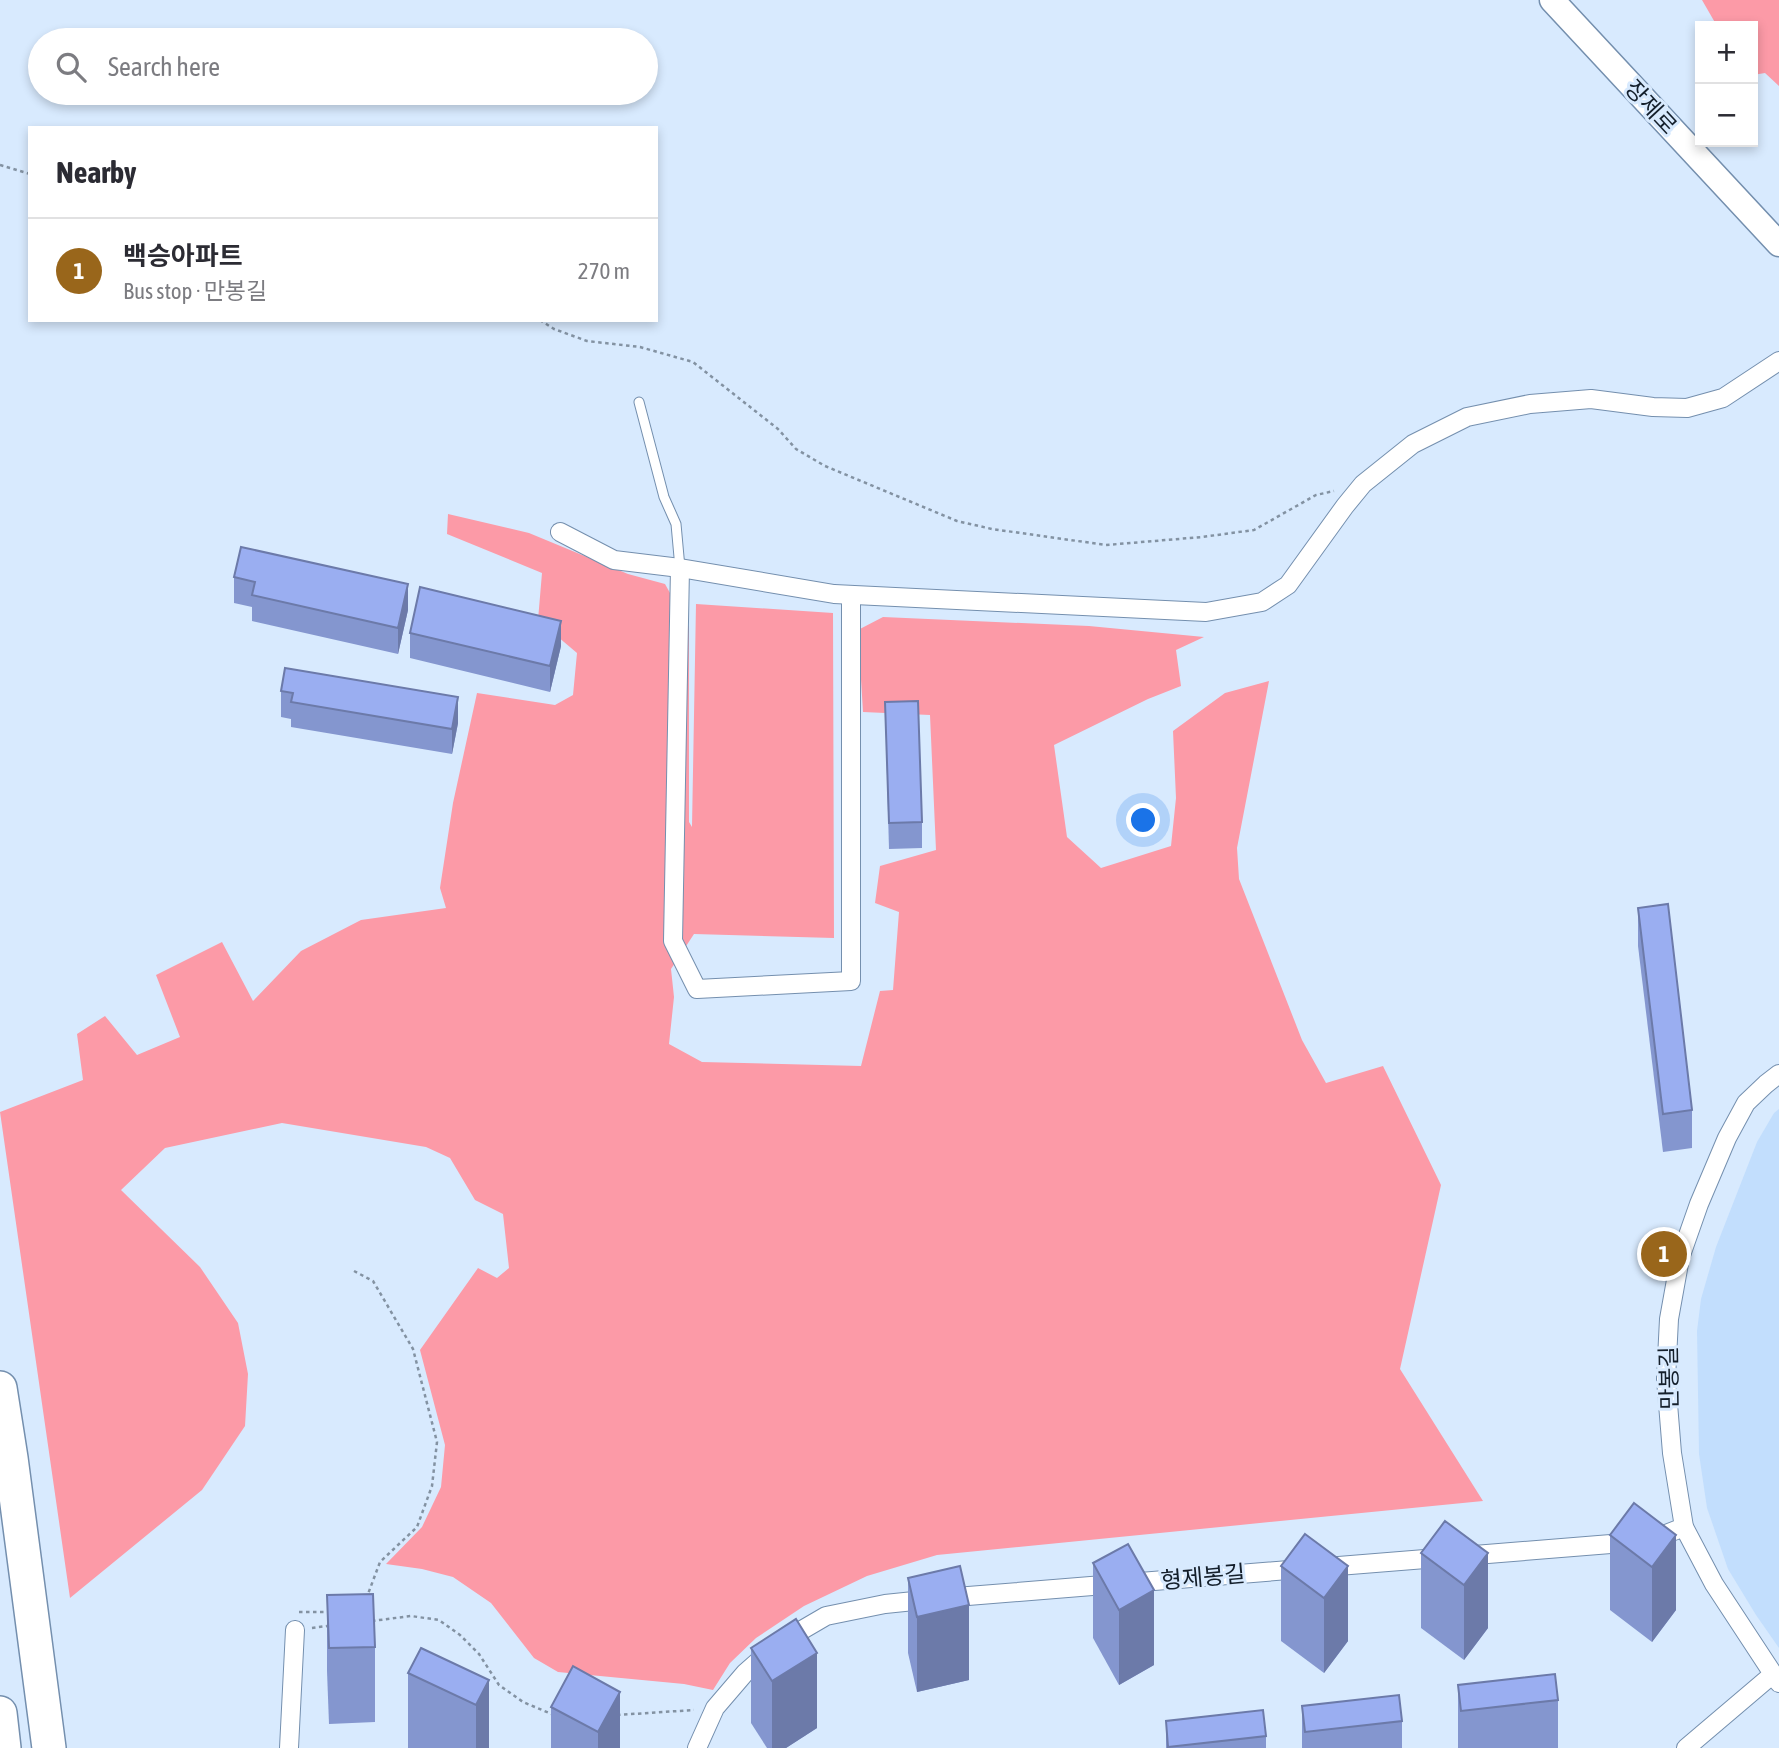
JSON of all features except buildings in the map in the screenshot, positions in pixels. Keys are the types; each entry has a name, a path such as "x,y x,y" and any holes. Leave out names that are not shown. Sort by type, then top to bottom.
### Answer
{"highway":[{"path":"0,1388 49,1744"},
{"path":"0,1713 4,1748"}],"main road":[{"name":"장제로","path":"1552,0 1779,244"}],"street":[{"path":"560,532 614,561 680,568 834,594 1206,612 1262,602 1288,585 1363,484 1413,444 1467,417 1530,404 1591,399 1653,407 1687,408 1723,398 1779,361"},
{"path":"680,568 673,941 697,989 851,981 851,595"},
{"name":"만봉길","path":"1776,1679 1714,1584 1684,1527 1672,1453 1666,1379 1669,1319 1680,1258 1699,1204 1746,1103 1779,1074"},
{"name":"형제봉길","path":"697,1748 715,1708 745,1673 778,1644 826,1616 885,1605 956,1597 1648,1541 1684,1527"},
{"path":"289,1748 295,1630"},
{"path":"1686,1748 1776,1679"}],"lane":[{"path":"639,402 664,497 676,524 680,568"}],"path":[{"path":"0,165 28,173"},
{"path":"543,322 587,341 640,347 693,362 778,429 796,449 825,467 957,521 992,529 1106,545 1202,537 1254,530 1316,495 1363,484"},
{"path":"354,1271 373,1281 413,1349 437,1443 432,1486 417,1527 380,1562 368,1594"},
{"path":"332,1612 297,1612 295,1630 334,1625"},
{"path":"372,1620 411,1616 439,1620 460,1635 479,1654 499,1685 523,1702 551,1715 562,1715"},
{"path":"612,1715 715,1708"}],"shaded area":[{"path":"1702,0 1779,0 1779,86 1765,73 1758,74 1758,21 1714,21"},
{"path":"448,514 529,533 628,574 665,584 689,627 689,822 692,827 696,604 833,613 834,938 694,934 671,969 674,997 669,1044 702,1062 861,1066 880,991 893,990 899,912 875,903 880,866 936,850 930,715 863,712 858,630 883,617 1089,626 1204,637 1176,650 1181,686 1148,699 1054,745 1067,837 1101,868 1171,846 1176,798 1173,731 1225,693 1269,681 1237,848 1239,879 1302,1040 1326,1083 1383,1066 1441,1185 1400,1369 1483,1501 937,1555 867,1576 804,1606 756,1638 730,1663 713,1690 684,1684 558,1672 534,1658 491,1603 453,1577 386,1564 422,1527 441,1487 445,1445 420,1350 478,1268 497,1278 509,1268 503,1214 475,1200 450,1158 426,1147 282,1123 165,1148 121,1190 200,1267 238,1323 248,1374 245,1426 202,1490 70,1598 0,1112 83,1080 77,1034 105,1016 137,1055 180,1037 156,975 222,942 253,1001 301,951 361,920 446,908 440,888 453,803 477,693 555,705 573,695 577,653 538,620 542,573 447,534"},
{"path":"1779,1109 1779,1648 1728,1569 1707,1508 1699,1454 1697,1331 1701,1299 1716,1247 1757,1142"}],"place":[{"name":"백승아파트","path":"1664,1254"}]}
